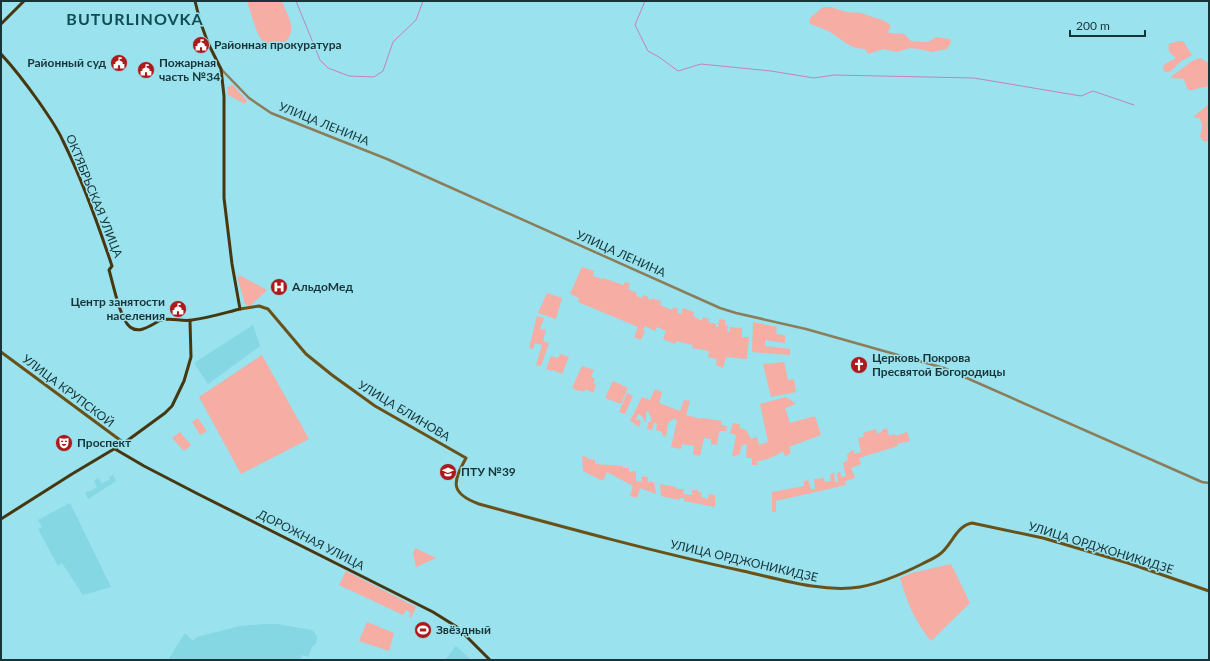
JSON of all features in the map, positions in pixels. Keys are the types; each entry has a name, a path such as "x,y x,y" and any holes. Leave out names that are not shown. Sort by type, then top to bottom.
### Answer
{"main road":[{"path":"1,24 24,1"},
{"name":"УЛИЦА ЛЕНИНА","path":"195,1 208,43 221,69"},
{"name":"ОКТЯБРЬСКАЯ УЛИЦА","path":"1,54 12,65 64,141 107,251 112,266 109,270 125,321 129,326 137,330"},
{"path":"221,69 224,96 223,192 232,264 240,310"},
{"name":"УЛИЦА БЛИНОВА","path":"137,330 146,328 166,319 190,321 259,306 268,309 306,354 361,397 466,458"},
{"path":"1,519 115,449 165,413 172,406 184,381 191,357 190,321"},
{"name":"УЛИЦА КРУПСКОЙ","path":"1,352 124,443"},
{"name":"ДОРОЖНАЯ УЛИЦА","path":"115,449 162,476 439,615 457,627 490,660"},
{"name":"УЛИЦА ОРДЖОНИКИДЗЕ","path":"466,458 458,473 456,486 469,500 600,536 785,581 822,587 840,588 859,587 874,583 902,574 928,562 941,554 962,526 972,523 1043,538 1128,563 1209,591"}],"street":[{"name":"УЛИЦА ЛЕНИНА","path":"221,69 249,98 272,113 387,159 720,308 806,329 944,368 1202,482 1209,483"}],"shaded area":[{"path":"247,1 282,1 291,27 290,35 284,43 275,45 261,39"},
{"path":"823,7 831,7 846,12 861,13 882,20 890,24 889,33 904,34 911,41 928,42 936,37 950,39 951,42 947,49 932,52 910,48 897,52 883,49 868,54 865,49 854,47 828,31 810,24 809,21 811,17"},
{"path":"1183,41 1192,55 1180,62 1171,71 1164,71 1163,67 1165,64 1176,58 1169,51 1169,44"},
{"path":"1200,58 1209,62 1209,87 1189,90 1184,79 1171,78 1192,61"},
{"path":"233,85 247,101 245,104 228,95 227,87"},
{"path":"1209,104 1209,140 1206,142 1203,141 1200,136 1202,127 1201,120 1193,117"},
{"path":"582,267 594,271 593,276 623,285 625,282 630,284 628,289 637,293 636,296 642,298 643,295 651,300 652,298 659,301 661,300 660,305 672,310 674,307 678,309 677,313 681,314 683,308 694,312 693,315 696,318 702,320 703,317 709,319 708,322 716,324 716,327 718,327 719,319 725,320 725,325 728,326 727,332 730,332 730,327 742,328 742,337 749,337 747,359 726,357 723,368 716,365 717,359 708,357 709,351 692,348 693,345 676,341 675,344 663,339 666,331 657,327 655,331 645,326 643,330 645,331 641,340 634,337 638,327 578,302 579,298 570,294"},
{"path":"241,276 267,290 250,306 245,304 237,277"},
{"path":"547,293 562,298 556,319 538,313"},
{"path":"537,316 544,318 540,329 546,330 543,341 549,343 541,366 536,365 542,345 535,343 533,349 529,348"},
{"path":"753,322 777,327 776,334 785,335 785,343 765,340 765,346 790,349 790,355 752,352"},
{"path":"253,325 260,346 208,384 194,363"},
{"path":"560,354 569,357 562,374 546,369 551,356 558,358"},
{"path":"262,355 309,439 241,474 199,397"},
{"path":"784,362 788,380 794,379 796,392 771,397 763,364"},
{"path":"582,366 594,370 591,377 595,379 593,383 596,385 593,393 586,389 584,392 572,388"},
{"path":"613,381 628,388 621,404 605,398"},
{"path":"655,389 662,392 659,403 680,411 684,400 690,401 686,415 701,419 722,421 721,425 727,426 726,431 719,431 717,445 711,444 711,439 704,438 700,456 693,454 694,446 682,444 681,449 671,447 677,421 675,418 668,423 666,437 662,435 662,432 656,430 657,424 654,423 652,430 647,429 648,423 652,420 648,411 646,412 646,422 644,421 643,417 638,414 636,419 641,421 639,427 630,421 642,397 650,400"},
{"path":"627,393 633,396 625,414 619,412"},
{"path":"786,397 796,404 785,408 790,423 815,416 821,435 789,447 791,453 785,456 783,451 770,458 757,461 758,465 752,465 752,458 746,458 747,444 741,446 740,454 732,457 736,435 730,433 733,423 740,424 740,428 746,430 751,439 757,437 759,445 768,442 760,404"},
{"path":"198,418 207,431 200,435 192,422"},
{"path":"887,428 889,436 895,434 896,436 907,432 910,441 897,444 898,446 859,458 861,464 851,468 855,478 845,481 846,485 776,501 776,512 772,512 772,492 804,486 804,481 808,480 811,489 815,489 814,479 824,478 825,482 831,481 830,474 834,473 835,482 838,482 837,474 840,471 841,477 846,476 843,463 848,460 847,455 853,449 854,454 861,452 858,438 864,437 863,433 876,429 877,434"},
{"path":"180,432 191,445 184,451 172,438"},
{"path":"582,455 589,459 595,460 595,464 623,466 623,468 629,468 629,472 636,471 636,481 641,482 642,476 648,477 648,482 654,482 656,494 640,488 637,498 630,496 633,486 607,472 603,481 583,471"},
{"path":"113,475 116,481 88,499 85,493 97,487 94,481 98,478 102,484"},
{"path":"660,484 676,487 677,489 684,489 683,494 692,495 692,490 698,490 698,492 702,493 701,497 708,499 709,494 715,495 715,507 684,501 684,498 680,498 679,500 661,496"},
{"path":"70,503 111,587 83,595 62,563 58,566 38,529 42,527 38,520"},
{"path":"415,548 436,558 416,567 413,553"},
{"path":"951,564 970,603 931,641 920,627 912,611 900,578 912,573"},
{"path":"346,571 416,607 411,618 409,617 411,613 406,610 403,615 339,585"},
{"path":"367,622 394,633 389,651 359,641"},
{"path":"277,624 312,630 317,636 316,644 312,647 308,657 302,655 300,660 168,660 185,633 193,641 197,637 240,626"},
{"path":"456,646 471,660 445,660"}],"waterway":[{"path":"296,1 320,60 328,68 349,76 374,77 383,71 393,42 416,20 423,1"},
{"path":"645,1 635,25 648,51 678,71 701,64 771,71 814,78 834,75 974,78 1081,96 1093,91 1134,105"}],"place":[{"name":"Районная прокуратура","path":"201,45"},
{"name":"Районный суд","path":"119,63"},
{"name":"Пожарная часть №34","path":"146,70"},
{"name":"АльдоМед","path":"279,287"},
{"name":"Центр занятости населения","path":"178,309"},
{"name":"Церковь Покрова Пресвятой Богородицы","path":"859,365"},
{"name":"Проспект","path":"64,443"},
{"name":"ПТУ №39","path":"448,472"},
{"name":"Звёздный","path":"423,630"}],"district":[{"name":"BUTURLINOVKA","path":"135,19"}]}
